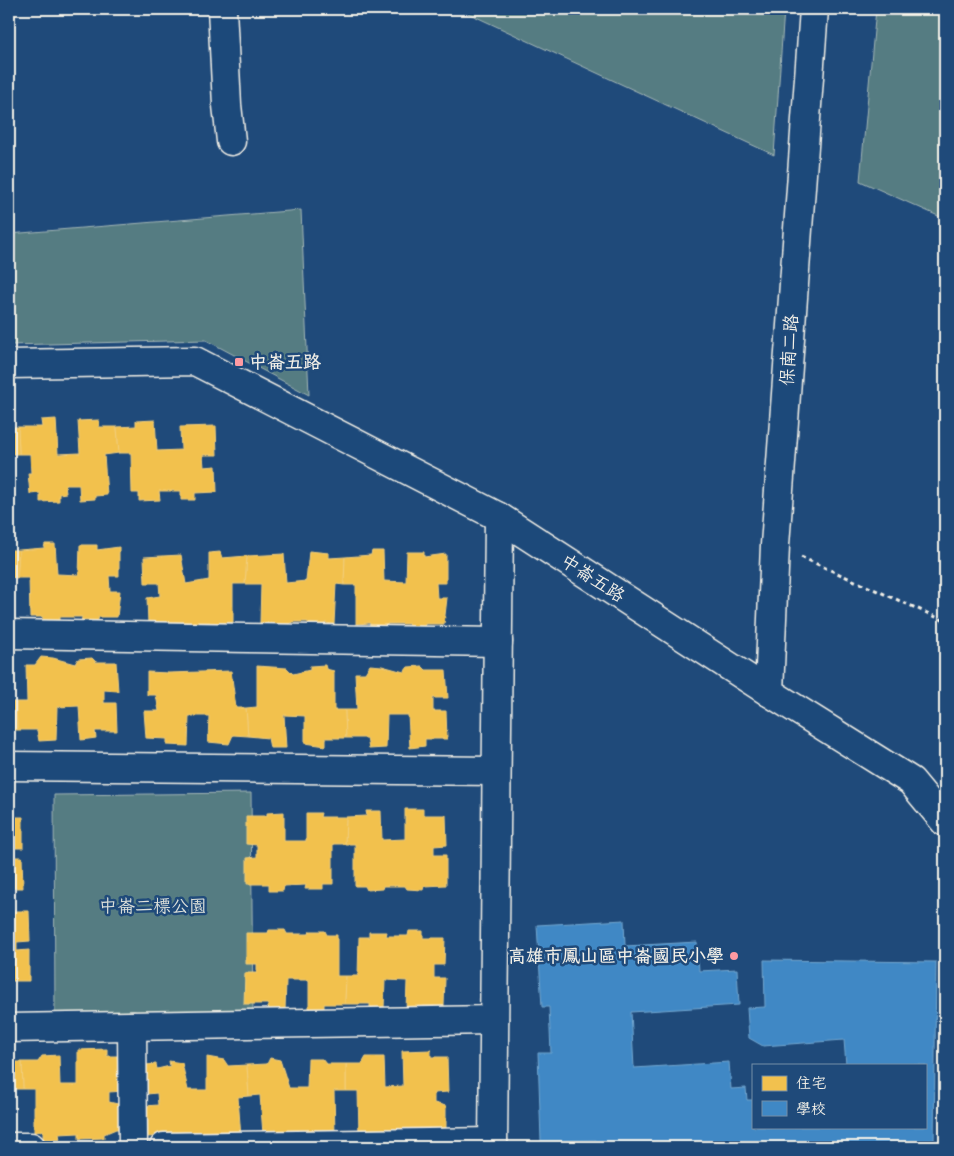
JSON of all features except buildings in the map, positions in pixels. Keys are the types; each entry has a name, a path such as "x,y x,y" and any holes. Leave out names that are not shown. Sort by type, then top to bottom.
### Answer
{"street":[{"path":"222,9 227,106 231,141"},
{"name":"保南二路","path":"769,692 775,545 814,9"},
{"name":"中崙五路","path":"9,364 195,361 499,517 769,692 911,781 945,822"},
{"path":"164,1147 493,1145 499,517"},
{"path":"9,634 498,642"},
{"path":"9,766 496,771"},
{"path":"9,1028 494,1020"},
{"path":"132,1026 133,1147"},
{"path":"9,1147 30,1147"}],"path":[{"path":"775,545 945,621"}],"green space":[{"path":"459,9 784,9 774,155"},
{"path":"876,9 945,9 945,219 860,181"},
{"path":"301,210 309,395 206,340 9,345 9,234"},
{"name":"中崙二標公園","path":"251,793 253,1018 55,1020 54,795"}],"place":[{"name":"中崙五路","path":"239,362"},
{"name":"高雄市鳳山區中崙國民小學","path":"734,956"}]}
